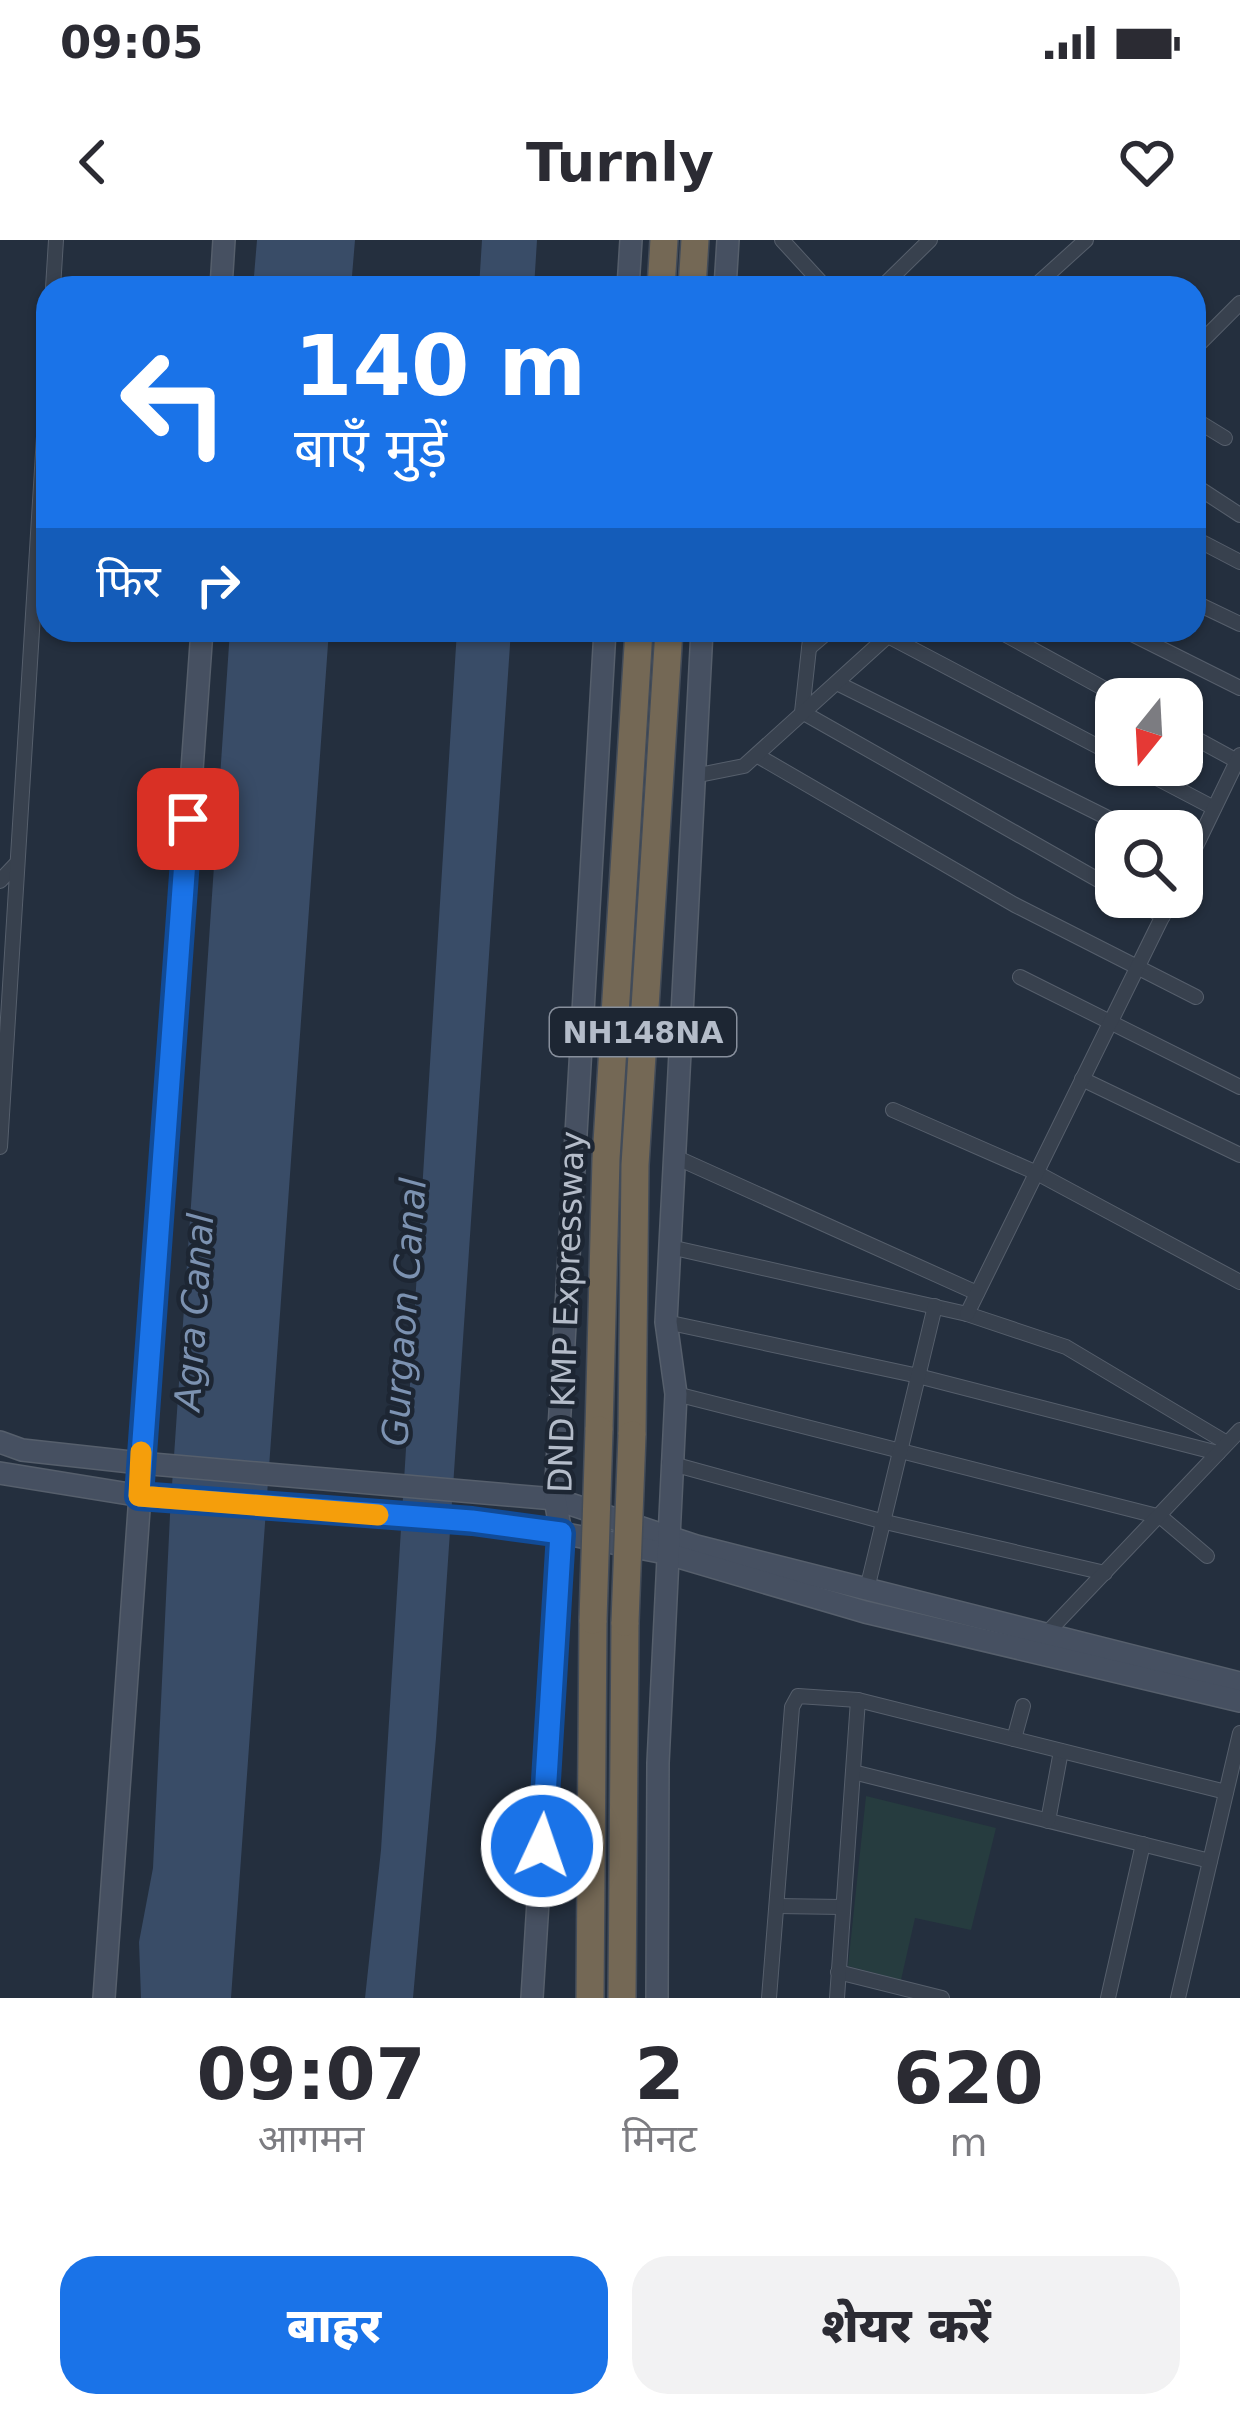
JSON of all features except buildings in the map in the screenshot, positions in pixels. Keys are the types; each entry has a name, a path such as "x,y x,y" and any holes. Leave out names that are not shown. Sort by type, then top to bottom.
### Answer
{"highway":[{"path":"662,276 664,240"},
{"path":"693,276 695,240"},
{"name":"DND KMP Expressway","path":"590,1998 593,1620 606,1159 638,642"},
{"name":"DND KMP Expressway","path":"622,1998 635,1165 668,642"}],"street":[{"path":"54,276 56,240"},
{"path":"222,276 224,240"},
{"path":"629,276 631,240"},
{"path":"726,276 728,240"},
{"path":"893,276 930,240"},
{"path":"1046,276 1086,240"},
{"path":"790,242 817,276"},
{"path":"1206,337 1240,302"},
{"path":"1206,426 1226,438"},
{"path":"1206,493 1240,515"},
{"path":"1206,544 1240,562"},
{"path":"0,1147 36,562"},
{"path":"1206,608 1240,624"},
{"path":"104,1998 150,1497 140,1463 201,642"},
{"path":"532,1998 561,1533 555,1499 604,642"},
{"path":"657,1998 653,1916 665,1545 676,1394 666,1322 702,642"},
{"path":"802,712 810,642"},
{"path":"809,648 816,642"},
{"path":"694,776 730,772 758,756 881,642"},
{"path":"907,642 1095,745"},
{"path":"1019,642 1095,683"},
{"path":"1148,642 1240,688"},
{"path":"837,683 1095,812"},
{"path":"802,712 1095,878"},
{"path":"1203,741 1239,758 1203,827"},
{"path":"758,756 1015,904 1196,997"},
{"path":"1172,786 1214,808"},
{"path":"0,881 17,863"},
{"path":"967,1314 1162,918"},
{"path":"1020,977 1240,1088"},
{"path":"1082,1079 1240,1155"},
{"path":"893,1110 1036,1173 1240,1282"},
{"path":"673,1156 977,1292"},
{"path":"670,1247 967,1314 1079,1352 1222,1448"},
{"path":"867,1589 914,1375 935,1306"},
{"path":"666,1322 1222,1448"},
{"path":"676,1394 1161,1517 1208,1556"},
{"path":"1046,1634 1240,1430"},
{"path":"0,1442 22,1450 140,1463 555,1499 665,1545 865,1612 1240,1701"},
{"path":"669,1463 880,1521 1105,1573"},
{"path":"0,1473 150,1497 472,1521 665,1545 867,1589 1240,1683"},
{"path":"770,1998 792,1708 798,1696 858,1700 1226,1792"},
{"path":"837,1998 858,1700"},
{"path":"1014,1739 1023,1706"},
{"path":"1178,1998 1240,1733"},
{"path":"1048,1820 1061,1751"},
{"path":"853,1772 1210,1861"},
{"path":"1108,1998 1143,1844"},
{"path":"777,1906 842,1907"},
{"path":"838,1972 942,1998"}],"green space":[{"path":"866,1796 996,1828 971,1930 915,1918 901,1980 848,1966"}],"water":[{"path":"257,240 355,240 352,276 254,276"},
{"path":"482,240 537,240 535,276 480,276"},
{"name":"Agra Canal","path":"229,642 328,642 231,1998 141,1998 139,1942 153,1868 170,1515"},
{"path":"456,642 510,642 436,1738 413,1998 365,1998 381,1850"}],"slow traffic":[{"path":"141,1452 139,1496 378,1515"}],"route":[{"path":"188,819 139,1496 472,1521 561,1533 542,1846"}],"water label":[{"name":"Gurgaon Canal","path":"404,1312"}]}
